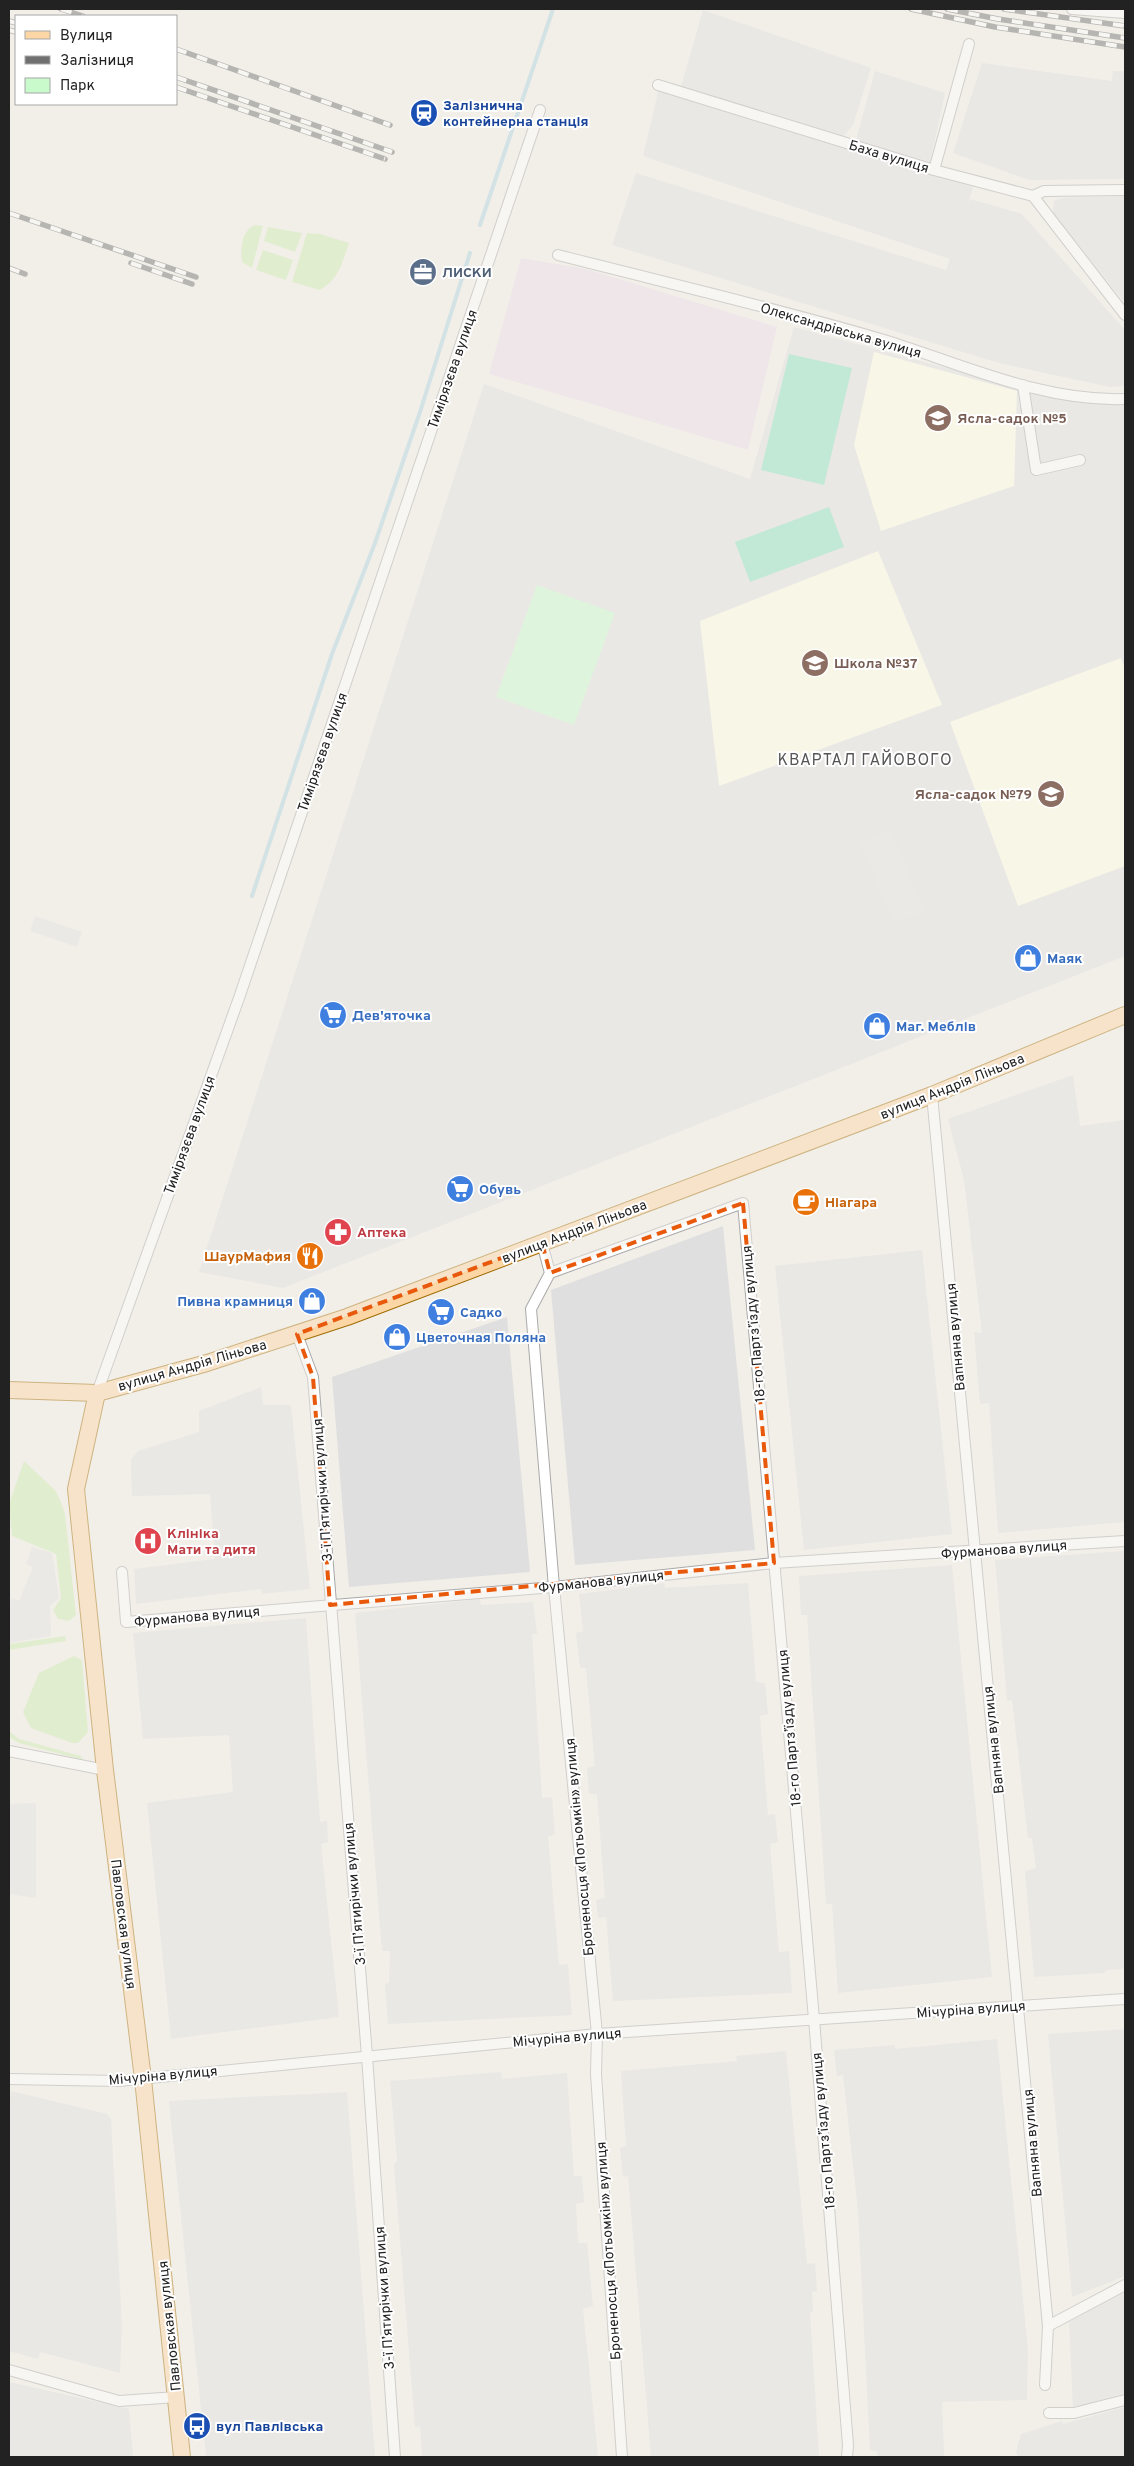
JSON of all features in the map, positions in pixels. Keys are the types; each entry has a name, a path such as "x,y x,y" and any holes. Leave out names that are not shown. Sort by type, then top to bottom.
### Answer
{"main road":[{"name":"вулиця Андрія Ліньова","path":"9,1390 97,1392 207,1363 346,1318 932,1095 1125,1015"},
{"name":"Павловская вулиця","path":"97,1392 76,1489 105,1770 143,2079 182,2457"}],"street":[{"path":"1072,9 1125,13"},
{"path":"934,170 970,44"},
{"name":"Баха вулиця","path":"658,85 934,170 1033,196 1044,191 1125,190"},
{"name":"Тимірязєва вулиця","path":"97,1392 239,998 540,110"},
{"path":"1033,196 1125,315"},
{"name":"Олександрівська вулиця","path":"558,255 884,340 1052,393 1107,400 1125,399"},
{"path":"1024,385 1036,470 1080,460"},
{"name":"Вапняна вулиця","path":"932,1095 1048,2326 1045,2385"},
{"name":"18-го Партз’їзду вулиця","path":"550,1273 743,1203 814,2019 848,2445 847,2457"},
{"path":"542,1243 550,1273"},
{"name":"Броненосця «Потьомкін» вулиця","path":"550,1273 531,1309 554,1587 597,2034 596,2074 622,2457"},
{"name":"3-ї П’ятирічки вулиця","path":"297,1334 313,1377 368,2056 395,2457"},
{"name":"Фурманова вулиця","path":"122,1572 126,1622 554,1587 774,1563 1125,1541"},
{"path":"9,1751 105,1770"},
{"name":"Мічуріна вулиця","path":"9,2078 119,2081 597,2034 1125,1999"},
{"path":"1048,2326 1125,2285"},
{"path":"9,2370 119,2401 177,2397"},
{"path":"1049,2413 1074,2413 1125,2400"}],"highlighted area":[{"path":"743,1203 774,1563 330,1605 313,1377 297,1334 542,1243 550,1273"}],"shaded area":[{"path":"703,10 871,68 853,125 843,137 681,87"},
{"path":"982,63 1112,81 1113,71 1125,71 1125,179 1029,180 953,153"},
{"path":"875,71 945,93 930,162 856,140"},
{"path":"659,88 973,187 966,211 970,199 1022,214 1125,330 1125,386 1110,387 999,363 612,245 636,173 946,270 950,259 643,156"},
{"path":"1125,196 1125,303 1053,214 1054,201 1061,198"},
{"path":"521,258 586,269 777,327 748,450 489,374"},
{"path":"794,327 1058,398 1125,404 1125,956 283,1288 199,1272 484,384 750,479"},
{"name":"Ясла-садок №5","path":"874,352 1017,391 1014,486 881,531 854,445"},
{"name":"Школа №37","path":"878,551 942,705 719,786 700,621"},
{"name":"Ясла-садок №79","path":"1121,658 1125,669 1125,866 1018,906 950,722"},
{"path":"890,829 924,911 894,924 860,842"},
{"path":"35,916 82,932 77,947 30,931"},
{"path":"1073,1075 1080,1126 1125,1120 1125,1522 998,1533 989,1403 980,1404 974,1332 982,1333 964,1180 948,1119"},
{"path":"723,1226 755,1550 575,1565 551,1290"},
{"path":"922,1250 952,1534 804,1550 775,1266"},
{"path":"507,1317 530,1572 349,1587 332,1377"},
{"path":"261,1387 263,1405 291,1405 310,1589 262,1594 261,1589 136,1604 134,1569 215,1559 210,1494 132,1496 131,1460 138,1451 199,1432 199,1411"},
{"path":"32,1547 52,1553 59,1598 50,1606 51,1636 9,1643 9,1605 12,1598 19,1601 33,1567 26,1564"},
{"path":"1125,1551 1125,1969 1107,1970 1104,1973 1034,1977 1025,1871 1036,1868 1032,1838 1028,1838 1012,1700 1007,1701 995,1560"},
{"path":"952,1565 992,1977 838,1993 832,1904 826,1904 807,1615 801,1615 799,1576"},
{"path":"664,1583 665,1588 748,1583 756,1682 765,1683 768,1714 760,1716 768,1815 775,1814 778,1842 770,1844 779,1952 789,1951 792,1993 613,2001 606,1917 598,1918 596,1900 605,1898 597,1794 589,1794 587,1768 595,1766 586,1668 580,1668 576,1633 583,1631 579,1594"},
{"path":"480,1599 481,1605 533,1602 537,1634 532,1634 542,1798 552,1797 555,1835 548,1836 559,1965 568,1964 572,2015 388,2024 385,1984 389,1983 390,1951 382,1951 355,1613"},
{"path":"306,1618 320,1822 327,1821 328,1842 321,1844 339,2017 171,2039 147,1803 233,1792 229,1735 143,1739 133,1633"},
{"path":"36,1803 36,1898 9,1894 9,1804"},
{"path":"1125,2029 1125,2276 1072,2297 1048,2034"},
{"path":"997,2039 1028,2350 1027,2400 942,2402 944,2457 878,2457 877,2451 870,2450 858,2211 843,2075 837,2076 834,2050 894,2045 895,2049"},
{"path":"786,2051 807,2264 815,2263 817,2291 812,2292 813,2312 810,2313 819,2457 651,2457 628,2176 623,2177 620,2148 626,2146 621,2071 737,2061 736,2056"},
{"path":"501,2072 502,2079 567,2073 574,2176 582,2176 584,2202 576,2204 578,2243 587,2243 593,2306 583,2309 598,2457 422,2457 420,2426 415,2427 394,2165 397,2160 390,2081"},
{"path":"11,2091 107,2114 111,2119 122,2326 120,2373 40,2352 38,2359 9,2351 9,2113"},
{"path":"347,2092 375,2457 206,2457 169,2101"},
{"path":"1125,2290 1125,2393 1073,2408 1069,2322"},
{"path":"9,2382 129,2409 133,2457 9,2457"},
{"path":"1125,2407 1125,2457 1018,2457 1016,2452 1021,2434 1062,2421 1063,2424"}],"green space":[{"path":"255,225 263,226 252,268 242,262 241,252 244,236"},
{"path":"268,227 302,233 295,252 264,241"},
{"path":"307,233 320,234 349,243 336,276 320,290 292,282"},
{"path":"263,250 293,260 286,280 256,270"},
{"path":"789,354 852,368 824,485 761,470"},
{"path":"829,507 844,547 750,582 735,542"},
{"path":"537,585 615,613 574,725 496,697"},
{"path":"24,1461 55,1490 65,1514 76,1615 69,1621 58,1619 53,1610 61,1598 56,1554 12,1536 9,1504"},
{"path":"65,1636 66,1641 9,1650 9,1644"},
{"path":"74,1656 82,1660 88,1732 78,1743 72,1743 31,1728 23,1712 39,1673"},
{"path":"9,1731 19,1739 81,1756 83,1760 19,1743 9,1737"}],"waterway":[{"path":"480,225 553,9"},
{"path":"252,896 332,654 375,543 420,412 470,253"}],"railway":[{"path":"61,9 80,15"},
{"path":"911,9 995,27 1125,47"},
{"path":"947,9 998,19 1125,38"},
{"path":"1004,9 1125,26"},
{"path":"9,21 15,23"},
{"path":"9,30 15,32"},
{"path":"178,50 390,125"},
{"path":"178,78 392,152"},
{"path":"178,88 385,159"},
{"path":"9,213 196,277"},
{"path":"131,263 192,284"},
{"path":"9,268 25,274"}],"place":[{"name":"Залізнична контейнерна станція","path":"424,113"},
{"name":"ЛИСКИ","path":"423,272"},
{"name":"Ясла-садок №5","path":"938,418"},
{"name":"Школа №37","path":"815,663"},
{"name":"Ясла-садок №79","path":"1051,794"},
{"name":"Маяк","path":"1028,958"},
{"name":"Дев'яточка","path":"333,1015"},
{"name":"Маг. Меблів","path":"877,1026"},
{"name":"Обувь","path":"460,1189"},
{"name":"Ніагара","path":"806,1202"},
{"name":"Аптека","path":"338,1232"},
{"name":"ШаурМафия","path":"310,1256"},
{"name":"Пивна крамниця","path":"312,1301"},
{"name":"Садко","path":"441,1312"},
{"name":"Цветочная Поляна","path":"397,1337"},
{"name":"Клініка Мати та дитя","path":"148,1541"},
{"name":"вул Павлівська","path":"197,2426"}],"district":[{"name":"КВАРТАЛ ГАЙОВОГО","path":"865,759"}]}
